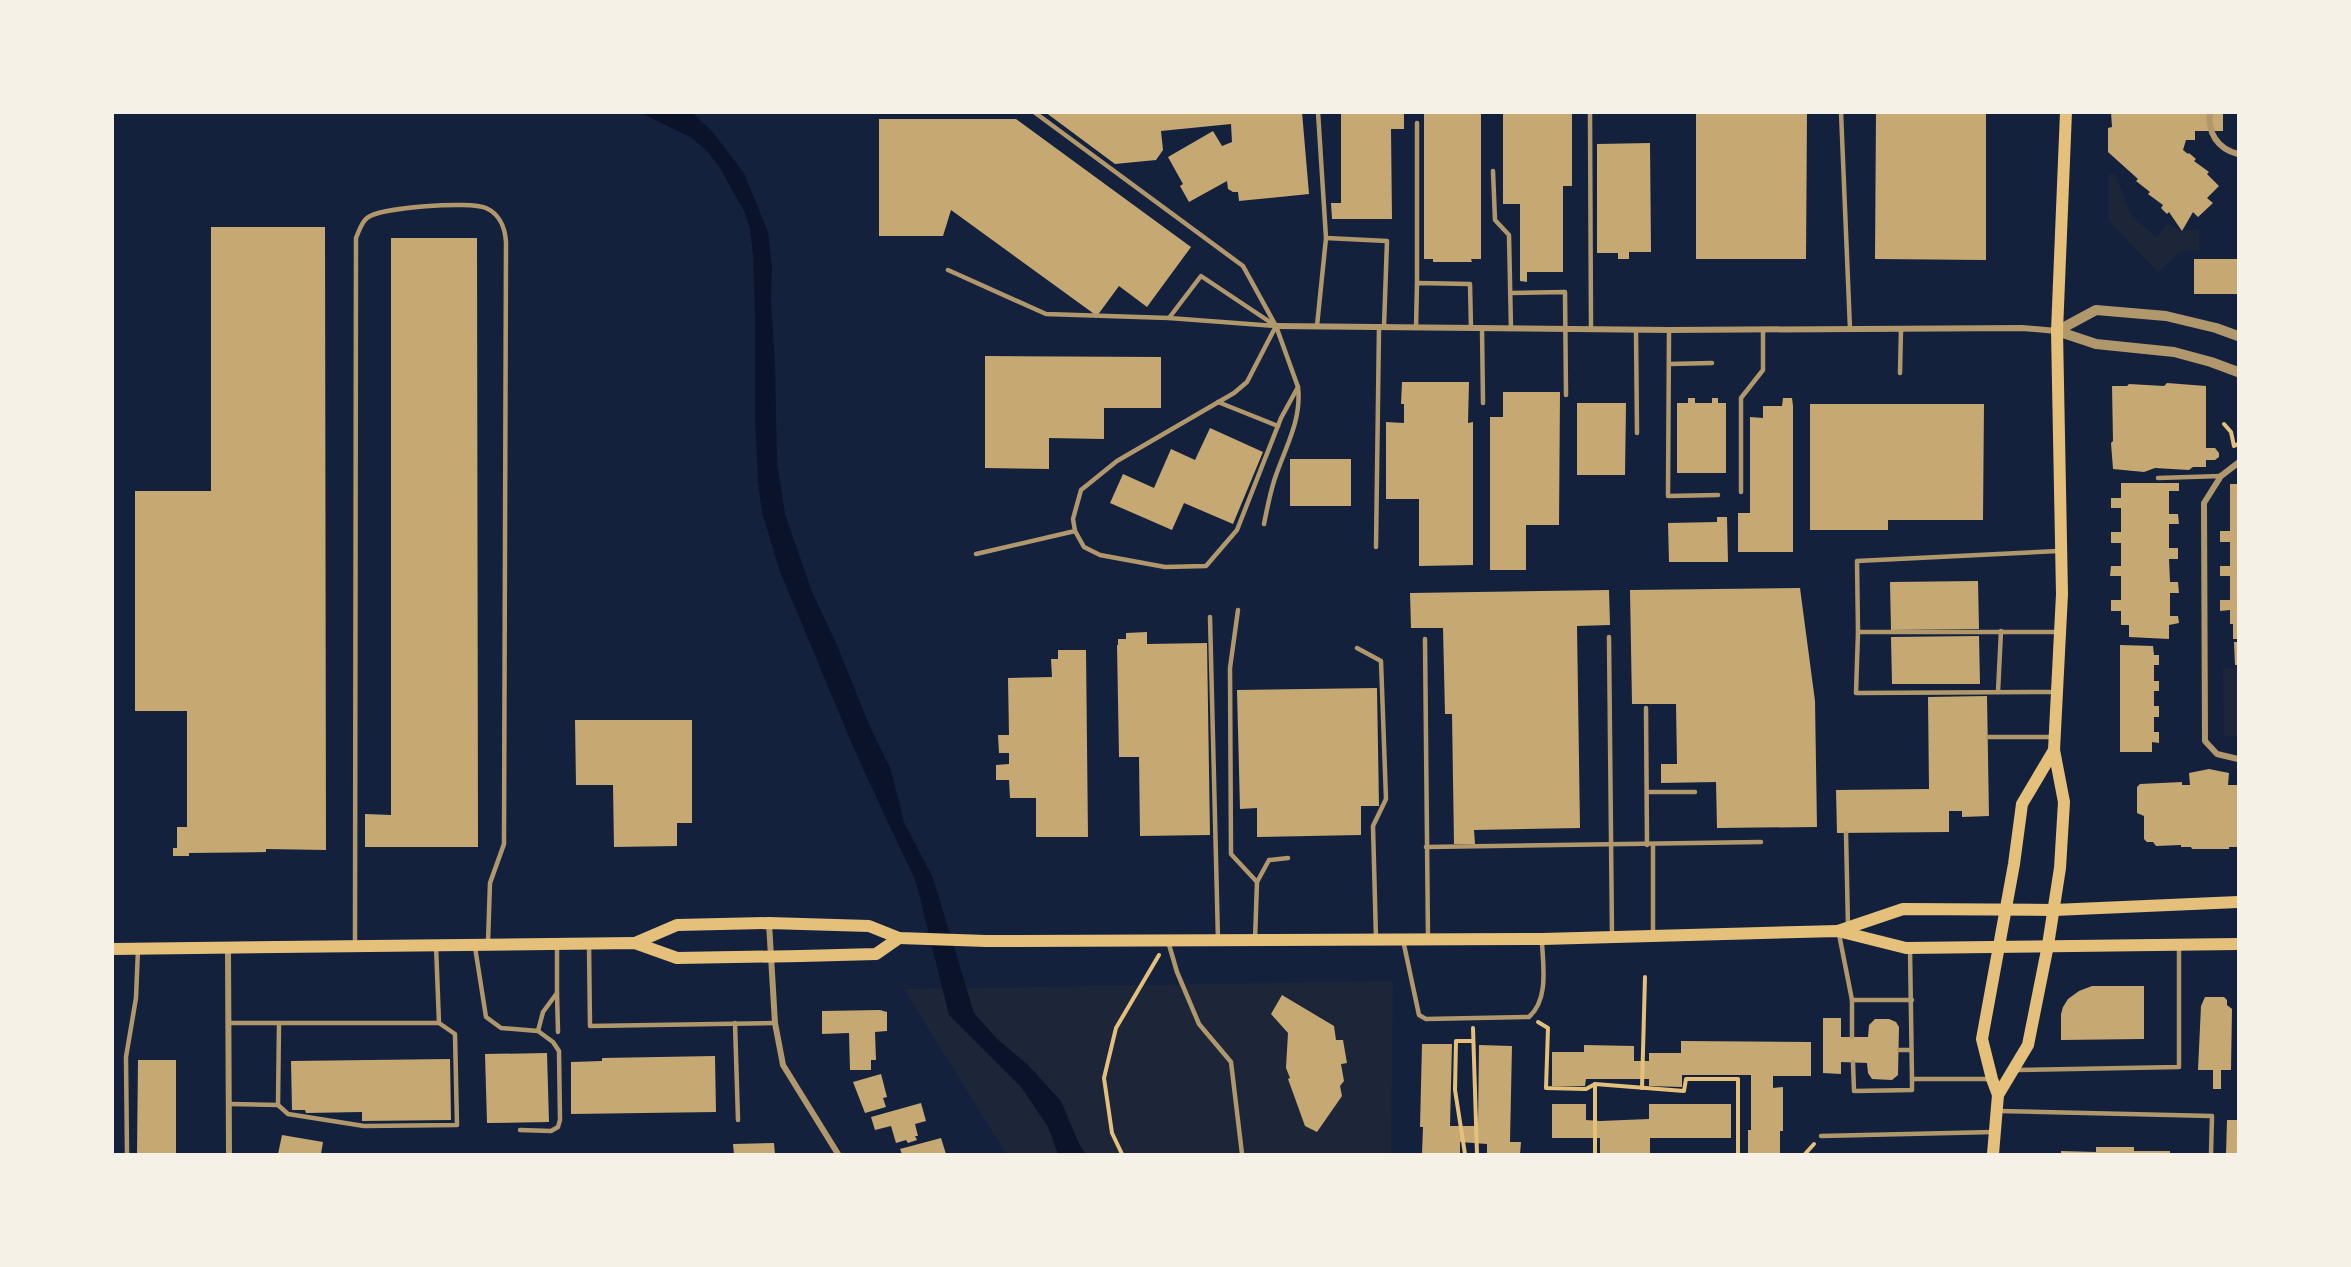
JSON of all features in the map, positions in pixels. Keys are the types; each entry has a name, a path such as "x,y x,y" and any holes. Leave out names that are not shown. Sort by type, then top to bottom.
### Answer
{"main road":[{"path":"1993,1155 1998,1095 2028,1045 2048,945 2060,868 2064,802 2054,750 2062,551 2057,331 2066,112"},
{"path":"1998,1095 1982,1039 1997,946 2014,864 2022,804 2054,750"},
{"path":"634,943 677,924 769,923 869,926 899,938 986,941 1542,939 1843,929 1903,909 2054,910 2238,902"},
{"path":"1843,929 1910,948 2238,944"},
{"path":"112,949 634,943 677,958 771,957 876,954 899,938"}],"street":[{"path":"2210,112 2210,131 2215,140 2229,152 2238,154"},
{"path":"2057,331 2096,310 2166,316 2216,328 2238,336"},
{"path":"1276,326 1636,330 2022,328 2057,331 2096,344 2174,352 2238,372"},
{"path":"2238,463 2221,476 2204,503 2205,741 2217,754 2238,759"},
{"path":"769,923 775,1023 783,1065 838,1155"},
{"path":"228,948 229,1155"}],"lane":[{"path":"1034,112 1243,266 1276,326 1298,387 1300,401 1295,426 1275,479 1264,524"},
{"path":"1317,326 1326,238 1318,112"},
{"path":"1590,112 1591,329"},
{"path":"1841,112 1850,329"},
{"path":"1416,328 1417,123"},
{"path":"1494,171 1495,220 1509,235 1511,329"},
{"path":"355,946 356,238 366,218 380,212 462,204 486,208 495,214 505,231 506,242 504,844 490,883 488,945"},
{"path":"1326,238 1387,241 1382,327 1376,547"},
{"path":"948,270 1046,314 1169,318 1276,326"},
{"path":"1169,318 1201,276 1276,326"},
{"path":"1417,283 1470,284 1471,328"},
{"path":"1510,293 1565,292 1566,395"},
{"path":"1276,326 1247,382 1218,402 1117,461 1081,490 1073,519 1075,531 1084,547 1100,555 1165,567 1206,566 1237,530 1278,426 1298,387"},
{"path":"1482,328 1483,403"},
{"path":"1900,328 1900,373"},
{"path":"1636,330 1637,433"},
{"path":"1669,330 1668,496 1718,495"},
{"path":"1742,492 1741,398 1763,370 1763,330"},
{"path":"1669,364 1712,363"},
{"path":"1218,402 1278,426"},
{"path":"2158,478 2221,476"},
{"path":"976,554 1075,531"},
{"path":"2057,692 1856,693 1857,561 2062,551"},
{"path":"1238,610 1230,668 1231,854 1257,882"},
{"path":"1210,618 1218,940"},
{"path":"1998,692 2001,631"},
{"path":"1858,632 2060,632"},
{"path":"1609,637 1612,937"},
{"path":"1425,639 1428,939"},
{"path":"1357,648 1381,662 1386,799 1373,826 1376,939"},
{"path":"1646,708 1653,936"},
{"path":"1988,737 2055,737"},
{"path":"1647,792 1695,792"},
{"path":"1846,833 1843,929 1852,1000 1852,1037"},
{"path":"1426,847 1761,842"},
{"path":"1254,940 1257,882 1269,860 1288,858"},
{"path":"1403,940 1419,1015 1426,1019 1529,1017 1538,1009 1544,982 1542,939"},
{"path":"1168,940 1177,972 1199,1024 1231,1062 1242,1155"},
{"path":"557,944 558,1032"},
{"path":"589,944 590,1026 775,1023"},
{"path":"2014,1070 2179,1067 2179,944"},
{"path":"436,945 439,1023"},
{"path":"474,945 486,1017 501,1028 537,1031 553,1042 560,1051 560,1120 558,1127 551,1131 520,1130"},
{"path":"1853,1062 1854,1091 1912,1090 1910,948"},
{"path":"127,1155 126,1057 136,998 138,949"},
{"path":"537,1031 543,1012 557,993"},
{"path":"1852,1000 1912,1000"},
{"path":"228,1023 439,1023 455,1034 457,1125 364,1126 288,1114 278,1105 229,1104"},
{"path":"735,1023 738,1120"},
{"path":"278,1105 279,1024"},
{"path":"1899,1050 1911,1050"},
{"path":"1912,1079 1992,1079"},
{"path":"1996,1111 2212,1116 2211,1155"},
{"path":"1821,1136 1994,1132"}],"path":[{"path":"2224,424 2231,432 2234,446 2238,444"},
{"path":"1122,1155 1112,1132 1104,1078 1116,1028 1168,940"},
{"path":"1642,1088 1645,977"},
{"path":"1529,1017 1548,1028 1546,1088 1586,1089 1595,1084 1684,1091 1686,1079 1738,1079 1738,1155"},
{"path":"1473,1018 1477,1155"},
{"path":"1465,1155 1455,1090 1456,1041 1473,1041"},
{"path":"1595,1084 1595,1155"}],"shaded area":[{"path":"641,113 692,113 711,130 744,173 768,232 772,267 771,300 777,462 785,514 812,592 891,770 904,822 933,878 974,1013 996,1038 1028,1065 1061,1101 1079,1144 1086,1154 1058,1154 1048,1127 1021,1087 949,1015 916,882 857,756 779,569 762,512 758,483 755,418 755,314 750,228 744,211 720,168 708,152 692,138"},
{"path":"2115,174 2132,217 2157,237 2167,224 2182,231 2199,229 2199,250 2181,251 2158,272 2108,220 2108,175"},
{"path":"2223,668 2238,668 2238,736 2224,736"},
{"path":"1393,981 1391,1154 1004,1154 904,989"}],"building":[{"path":"1045,112 1302,112 1309,194 1239,201 1238,192 1228,189 1227,181 1189,202 1180,186 1183,184 1168,157 1213,131 1222,146 1232,142 1231,124 1161,131 1163,150 1156,160 1115,164"},
{"path":"1341,112 1404,112 1404,129 1391,129 1392,219 1332,219 1331,203 1341,203"},
{"path":"1424,112 1481,112 1481,259 1471,259 1472,262 1433,262 1433,259 1424,259"},
{"path":"1503,112 1572,112 1572,186 1563,186 1563,272 1527,272 1527,282 1520,281 1520,204 1503,204"},
{"path":"1696,112 1807,112 1806,259 1696,259"},
{"path":"1876,112 1986,112 1986,260 1875,259"},
{"path":"2111,112 2223,112 2223,131 2195,131 2195,140 2186,140 2183,150 2209,172 2207,174 2219,186 2207,198 2213,203 2198,217 2193,212 2182,231 2169,212 2167,214 2161,208 2163,205 2148,194 2150,192 2136,181 2138,179 2108,152 2108,128 2112,127"},
{"path":"879,119 1016,119 1191,247 1147,307 1119,286 1097,316 951,210 943,236 879,236"},
{"path":"1650,143 1651,252 1629,252 1629,259 1618,259 1618,253 1597,253 1597,144"},
{"path":"211,227 325,227 326,850 266,849 266,852 189,853 189,856 173,856 173,848 177,848 177,827 187,827 187,711 135,711 135,491 211,491"},
{"path":"391,238 477,238 478,847 365,847 365,814 391,815"},
{"path":"2194,259 2238,259 2238,294 2194,294"},
{"path":"985,356 1161,357 1161,408 1104,408 1104,439 1049,438 1049,469 985,468"},
{"path":"1402,382 1469,382 1468,423 1473,422 1473,565 1419,566 1419,499 1386,499 1386,422 1404,423 1404,404 1401,404"},
{"path":"2167,383 2206,386 2206,448 2215,448 2219,457 2215,460 2206,460 2206,467 2193,467 2189,470 2155,468 2144,472 2113,469 2112,386 2129,384 2164,386"},
{"path":"1503,392 1560,392 1559,525 1526,525 1526,570 1490,570 1490,417 1503,417"},
{"path":"1688,398 1695,398 1695,403 1712,403 1712,398 1718,398 1718,403 1726,403 1726,473 1677,473 1677,403 1688,403"},
{"path":"1783,398 1792,398 1793,406 1793,552 1738,552 1738,513 1750,513 1750,417 1763,418 1763,406 1782,406"},
{"path":"1577,403 1626,403 1625,475 1577,475"},
{"path":"1810,404 1984,404 1983,520 1888,520 1888,530 1810,530"},
{"path":"1210,428 1263,452 1233,524 1184,503 1172,530 1110,503 1123,474 1154,488 1171,449 1195,460"},
{"path":"1290,459 1351,459 1351,506 1290,506"},
{"path":"2121,483 2179,483 2179,491 2169,491 2169,514 2178,514 2179,524 2169,524 2169,548 2178,548 2178,559 2169,559 2170,582 2178,582 2179,593 2170,593 2170,616 2178,616 2179,623 2169,625 2169,639 2129,637 2129,625 2121,625 2121,611 2111,611 2111,600 2121,600 2121,576 2110,576 2111,566 2121,566 2121,543 2111,543 2111,532 2121,532 2121,508 2111,508 2111,498 2121,498"},
{"path":"2230,484 2238,484 2238,639 2233,639 2230,610 2220,611 2220,600 2230,600 2230,576 2220,576 2220,566 2230,566 2230,542 2220,542 2220,531 2230,531"},
{"path":"1717,517 1727,517 1728,562 1669,562 1668,523 1717,522"},
{"path":"1978,581 1979,629 1891,630 1890,582"},
{"path":"1800,588 1815,701 1817,827 1717,828 1716,782 1661,783 1661,764 1677,764 1676,704 1632,704 1630,590"},
{"path":"1609,590 1610,625 1577,626 1580,828 1474,830 1475,844 1454,844 1452,714 1445,714 1443,628 1411,628 1410,593"},
{"path":"1147,632 1147,644 1207,643 1210,835 1140,836 1139,757 1119,757 1117,645 1118,639 1126,639 1126,633"},
{"path":"1979,636 1980,684 1892,684 1891,637"},
{"path":"2234,642 2238,642 2238,665 2235,665"},
{"path":"2120,645 2153,646 2154,655 2159,655 2159,665 2154,665 2154,681 2159,681 2159,691 2154,691 2154,706 2159,706 2159,717 2154,717 2154,732 2159,732 2159,743 2152,742 2152,752 2120,752"},
{"path":"1058,650 1086,650 1088,837 1036,837 1036,798 1010,798 1009,780 996,780 996,765 1009,764 1009,753 999,753 998,735 1009,735 1008,678 1052,677 1051,659 1058,659"},
{"path":"1377,688 1379,806 1361,806 1361,835 1257,837 1257,808 1240,809 1237,690"},
{"path":"1987,696 1989,816 1962,817 1962,811 1949,811 1949,832 1837,833 1836,790 1929,789 1928,697"},
{"path":"575,720 692,720 692,823 677,823 677,846 614,847 613,785 576,785"},
{"path":"2209,769 2229,773 2228,785 2238,785 2238,847 2192,849 2181,847 2181,845 2156,846 2153,842 2147,842 2144,839 2144,816 2137,813 2137,787 2140,784 2182,782 2182,785 2190,785 2189,773"},
{"path":"2092,986 2144,986 2144,1039 2061,1040 2063,1007 2068,999 2079,991"},
{"path":"1282,995 1334,1026 1336,1040 1343,1040 1347,1063 1341,1064 1344,1081 1340,1086 1342,1096 1317,1132 1305,1126 1288,1079 1290,1078 1286,1068 1288,1033 1271,1014"},
{"path":"2205,997 2224,997 2227,1005 2232,1009 2231,1070 2221,1070 2221,1089 2213,1089 2213,1070 2198,1070 2201,1006"},
{"path":"880,1010 887,1012 887,1031 875,1032 876,1060 871,1060 871,1070 850,1070 849,1033 822,1034 822,1011"},
{"path":"1823,1018 1841,1018 1841,1037 1868,1037 1869,1025 1875,1019 1889,1019 1896,1022 1899,1027 1898,1075 1892,1080 1872,1079 1868,1073 1867,1063 1841,1062 1841,1074 1823,1073"},
{"path":"1681,1041 1811,1042 1811,1076 1773,1076 1773,1088 1783,1087 1783,1131 1780,1131 1780,1154 1748,1154 1748,1130 1751,1130 1751,1075 1682,1075 1682,1087 1649,1086 1649,1079 1586,1079 1585,1086 1552,1086 1552,1052 1584,1052 1584,1045 1634,1046 1634,1061 1649,1061 1649,1053 1681,1053"},
{"path":"1422,1044 1452,1044 1450,1126 1478,1126 1479,1045 1512,1046 1510,1142 1521,1142 1520,1154 1487,1154 1487,1144 1460,1142 1460,1154 1422,1154 1423,1127 1420,1127"},
{"path":"547,1053 549,1122 487,1123 485,1054"},
{"path":"715,1056 716,1112 571,1114 571,1062 602,1061 602,1058"},
{"path":"450,1059 451,1120 362,1121 362,1112 306,1113 305,1110 292,1110 291,1061"},
{"path":"138,1060 176,1060 176,1154 137,1154"},
{"path":"881,1074 887,1097 883,1098 886,1107 865,1113 853,1082"},
{"path":"921,1103 926,1121 915,1124 917,1140 896,1143 891,1126 875,1130 871,1117"},
{"path":"1552,1104 1586,1104 1586,1120 1600,1121 1649,1119 1649,1104 1731,1104 1731,1138 1650,1138 1650,1153 1600,1153 1600,1138 1552,1138"},
{"path":"2227,1120 2238,1120 2238,1154 2226,1154"},
{"path":"282,1135 323,1142 321,1154 278,1154"},
{"path":"941,1138 946,1154 902,1154 900,1149"},
{"path":"774,1143 775,1154 734,1154 733,1144"},
{"path":"2096,1147 2134,1147 2134,1151 2170,1151 2170,1154 2061,1154 2061,1151 2096,1152"}]}
